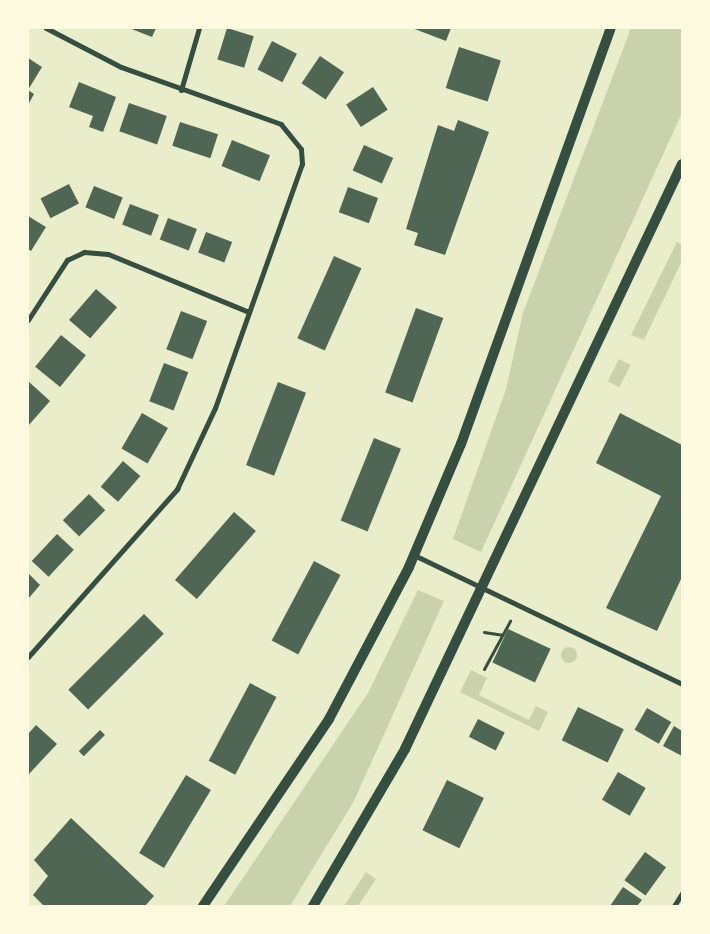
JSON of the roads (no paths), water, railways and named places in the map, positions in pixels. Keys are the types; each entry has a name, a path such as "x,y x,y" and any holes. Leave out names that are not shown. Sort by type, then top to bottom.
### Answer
{"main road":[{"path":"203,906 324,727 414,555 461,444 612,28"},
{"path":"313,906 391,776 682,164"}],"street":[{"path":"28,657 177,489 216,408 302,164 302,149 281,124 121,67 46,28"},
{"path":"182,90 199,28"},
{"path":"28,320 67,260 84,252 108,254 249,312"},
{"path":"414,555 682,684"},
{"path":"674,906 682,893"}]}
